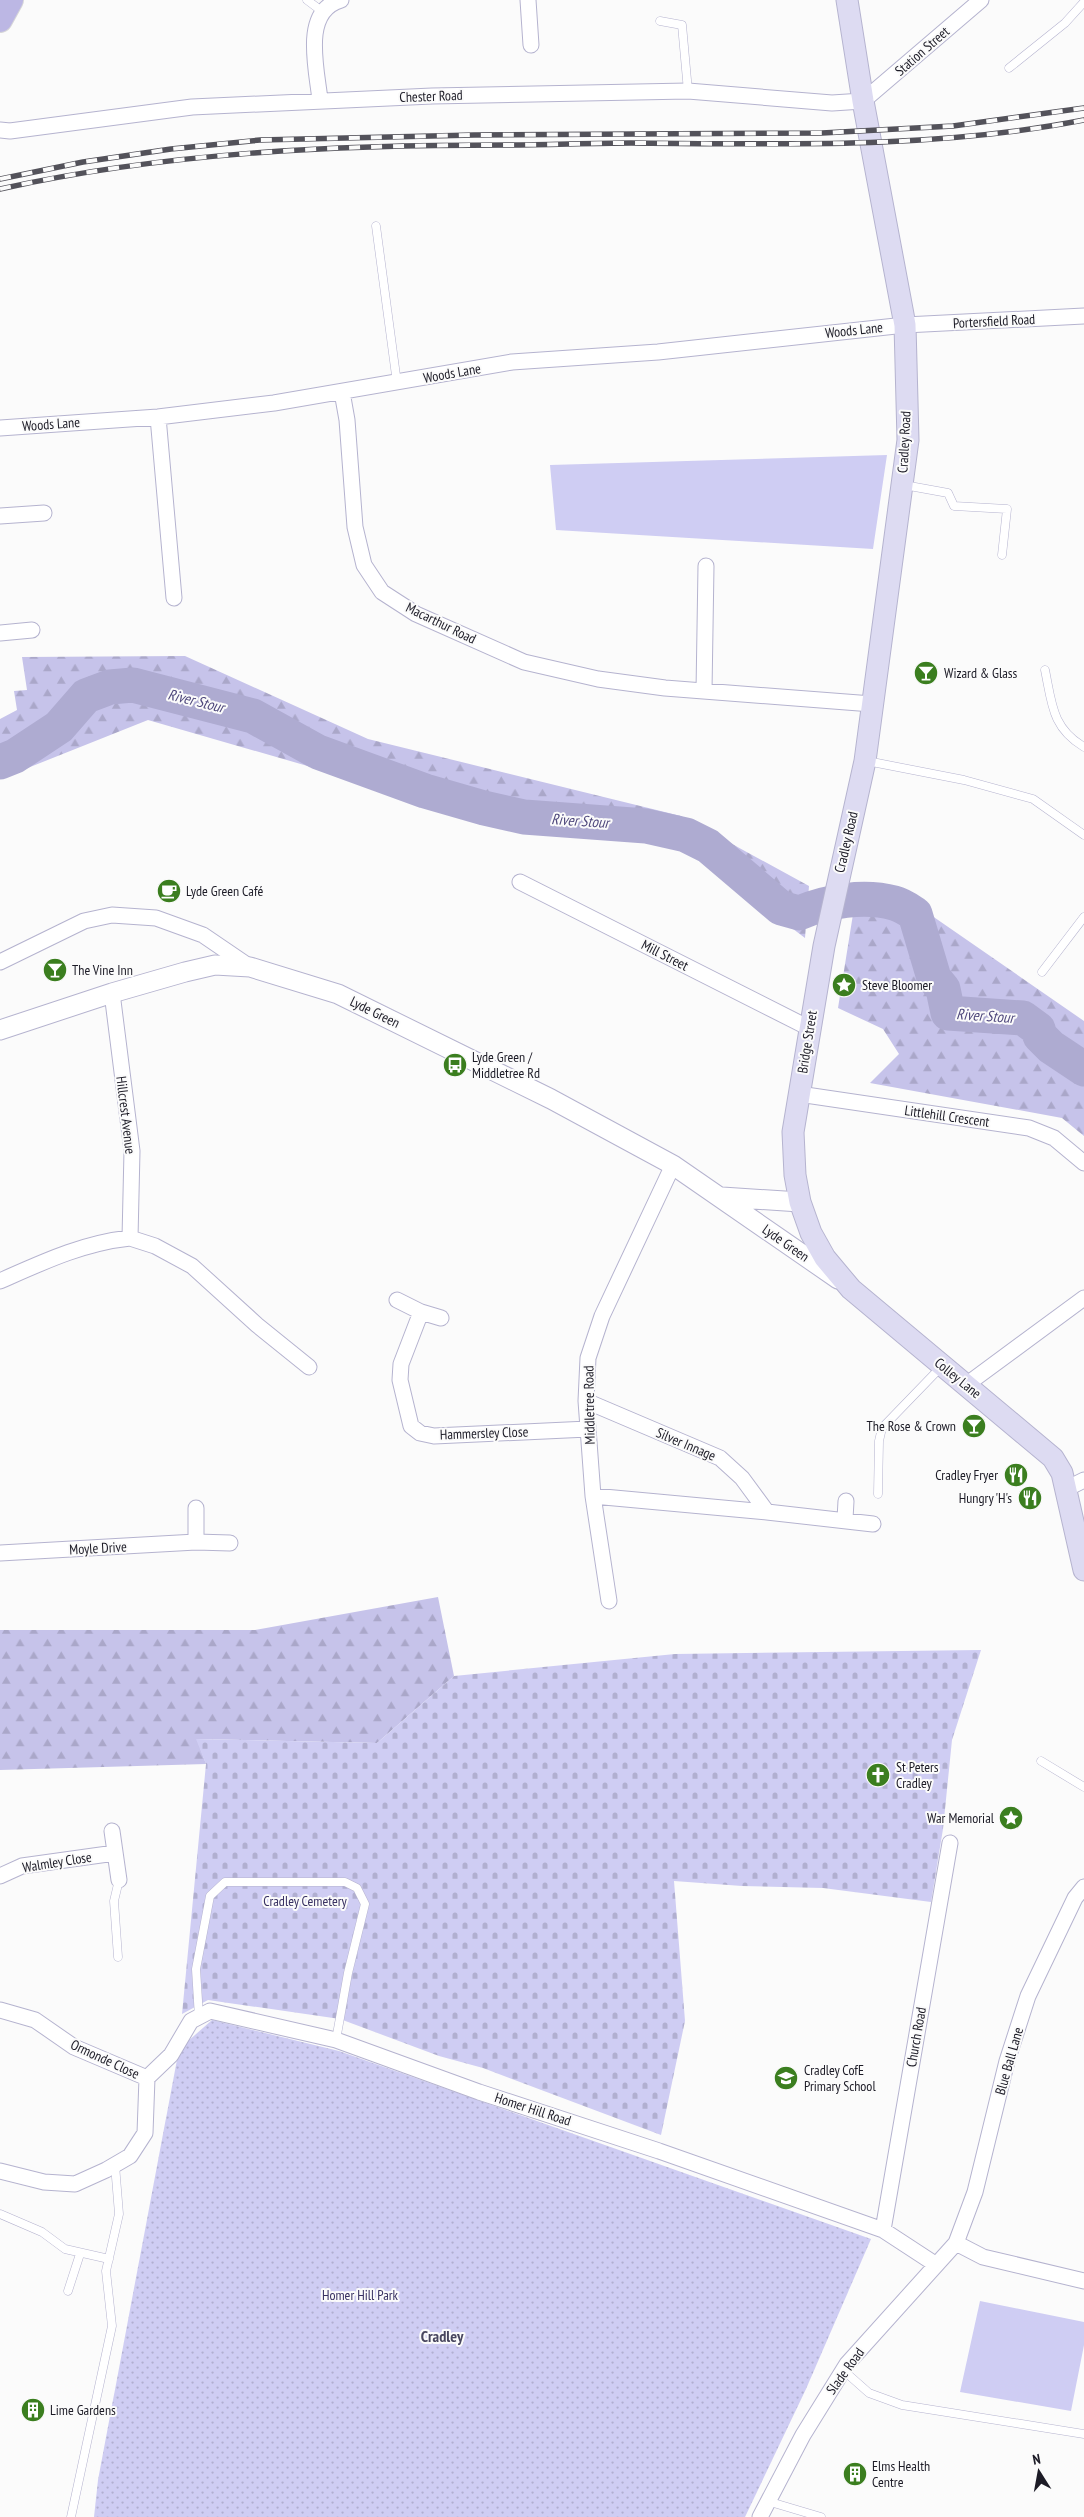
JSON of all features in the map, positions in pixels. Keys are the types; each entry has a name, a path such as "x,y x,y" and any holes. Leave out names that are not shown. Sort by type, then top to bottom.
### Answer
{"main road":[{"path":"0,20 11,0"},
{"name":"Cradley Road","path":"837,884 865,761 908,440 905,325 863,101 847,0"},
{"name":"Bridge Street","path":"800,1202 795,1175 793,1132 809,1028 837,884"},
{"name":"Colley Lane","path":"800,1202 818,1246 851,1289 1053,1458 1062,1473 1075,1485 1084,1570"}],"street":[{"path":"320,100 315,36 323,12 333,2 341,0"},
{"path":"528,0 531,45"},
{"name":"Station Street","path":"863,101 981,0"},
{"name":"Chester Road","path":"0,130 10,131 192,106 551,92 688,91 832,103 863,101"},
{"name":"Portersfield Road","path":"905,325 1084,316"},
{"name":"Woods Lane","path":"0,428 158,417 274,403 512,362 658,352 905,325"},
{"name":"Macarthur Road","path":"342,392 347,420 355,527 364,565 382,592 416,614 524,662 598,679 704,691 872,704"},
{"path":"158,417 174,598"},
{"path":"0,516 44,513"},
{"path":"704,691 706,566"},
{"path":"0,633 32,630"},
{"name":"Mill Street","path":"520,882 809,1028"},
{"path":"0,962 84,921 112,915 156,918 203,935 250,967"},
{"name":"Lyde Green","path":"0,1030 112,993 215,965 250,967 338,994 552,1099 673,1165 851,1289"},
{"name":"Hillcrest Avenue","path":"112,993 132,1151 130,1238"},
{"name":"Littlehill Crescent","path":"799,1094 1029,1128 1054,1138 1084,1163"},
{"name":"Middletree Road","path":"609,1600 593,1496 586,1401 588,1358 592,1340 673,1165"},
{"name":"Lyde Green","path":"721,1197 800,1202"},
{"path":"0,1281 60,1254 102,1241 130,1238 155,1246 192,1266 257,1325 309,1367"},
{"path":"966,1385 1084,1298"},
{"path":"397,1300 421,1312 441,1318"},
{"name":"Hammersley Close","path":"421,1312 401,1364 400,1380 411,1426 420,1433 434,1436 588,1429"},
{"name":"Silver Innage","path":"586,1401 720,1458 742,1478 767,1512"},
{"path":"593,1496 845,1519 873,1524"},
{"path":"845,1519 846,1501"},
{"path":"196,1508 196,1542"},
{"name":"Moyle Drive","path":"0,1554 196,1542 230,1542"},
{"path":"112,1831 119,1880"},
{"name":"Church Road","path":"882,2230 950,1843"},
{"name":"Walmley Close","path":"0,1876 22,1866 115,1853"},
{"name":"Blue Ball Lane","path":"956,2243 975,2192 1008,2061 1028,1996 1075,1898 1084,1887"},
{"name":"Ormonde Close","path":"0,2010 35,2020 74,2047 147,2078 145,2133 130,2156 75,2184 44,2182 0,2171"},
{"name":"Homer Hill Road","path":"199,2017 210,2011 336,2040 479,2092 659,2151 882,2230 935,2264"},
{"path":"147,2078 171,2054 191,2021 199,2017"},
{"path":"956,2243 983,2257 1084,2281"},
{"name":"Slade Road","path":"760,2517 803,2435 843,2370 935,2264 956,2243"}],"lane":[{"path":"307,0 323,12"},
{"path":"1009,68 1065,23 1084,2"},
{"path":"660,21 682,25 688,91"},
{"path":"376,226 397,383"},
{"path":"902,485 948,493 954,506 1007,509 1002,555"},
{"path":"1045,670 1055,717 1062,731 1084,747"},
{"path":"865,761 964,780 1033,799 1084,835"},
{"path":"1042,972 1084,917"},
{"path":"878,1494 879,1441 882,1428 942,1365"},
{"path":"1040,1761 1084,1787"},
{"path":"118,1957 114,1901 119,1880"},
{"path":"199,2017 196,1968 210,1896 225,1882 345,1882 357,1888 365,1904 348,1973 336,2040"},
{"path":"71,2517 112,2326 106,2271 119,2214 115,2165"},
{"path":"0,2214 42,2232 65,2249 80,2254 109,2259"},
{"path":"68,2291 80,2254"},
{"path":"843,2370 869,2393 902,2405 1084,2434"},
{"path":"767,2501 821,2517"}],"green space":[{"path":"887,455 873,549 556,530 550,465"},
{"path":"185,656 368,739 681,816 809,886 805,938 677,841 553,831 481,816 148,720 0,779 0,719 17,710 14,691 27,690 22,657"},
{"path":"858,883 899,893 1084,1021 1084,1136 1062,1118 870,1083 899,1054 883,1029 838,1008"},
{"path":"438,1597 454,1676 377,1743 197,1739 206,1764 0,1770 0,1630 255,1630"},
{"name":"Cradley Cemetery","path":"981,1650 952,1740 943,1829 931,1902 823,1888 742,1886 674,1881 685,2021 661,2135 483,2068 439,2056 340,2019 208,2000 182,2014 206,1764 196,1739 377,1743 454,1676 675,1654"},
{"name":"Homer Hill Park","path":"212,2020 339,2051 871,2239 806,2389 745,2517 94,2517 98,2480 179,2049"},
{"path":"980,2301 1084,2322 1084,2345 1071,2411 960,2392"}],"waterway":[{"name":"River Stour","path":"0,762 15,756 59,727 86,696 110,687 133,685 253,716 318,752 425,791 484,808 524,817 646,826 686,835 708,846 781,908 799,913 833,902 858,899 882,901 905,908 915,914 934,978 943,989 948,1013 1023,1018 1038,1029 1040,1036 1051,1047 1084,1069"}],"railway":[{"path":"0,179 83,162 171,149 260,140 474,135 822,133 953,126 1084,108"},
{"path":"0,189 63,176 189,159 252,153 442,145 858,143 972,136 1084,120"}],"place":[{"name":"Wizard & Glass","path":"926,673"},
{"name":"Lyde Green Café","path":"169,891"},
{"name":"The Vine Inn","path":"55,970"},
{"name":"Steve Bloomer","path":"844,985"},
{"name":"Lyde Green / Middletree Rd","path":"455,1065"},
{"name":"The Rose & Crown","path":"974,1426"},
{"name":"Cradley Fryer","path":"1016,1475"},
{"name":"Hungry 'H's","path":"1030,1498"},
{"name":"St Peters Cradley","path":"878,1775"},
{"name":"War Memorial","path":"1011,1818"},
{"name":"Cradley CofE Primary School","path":"786,2078"},
{"name":"Lime Gardens","path":"33,2410"},
{"name":"Elms Health Centre","path":"855,2474"}],"district":[{"name":"Cradley","path":"442,2336"}]}
